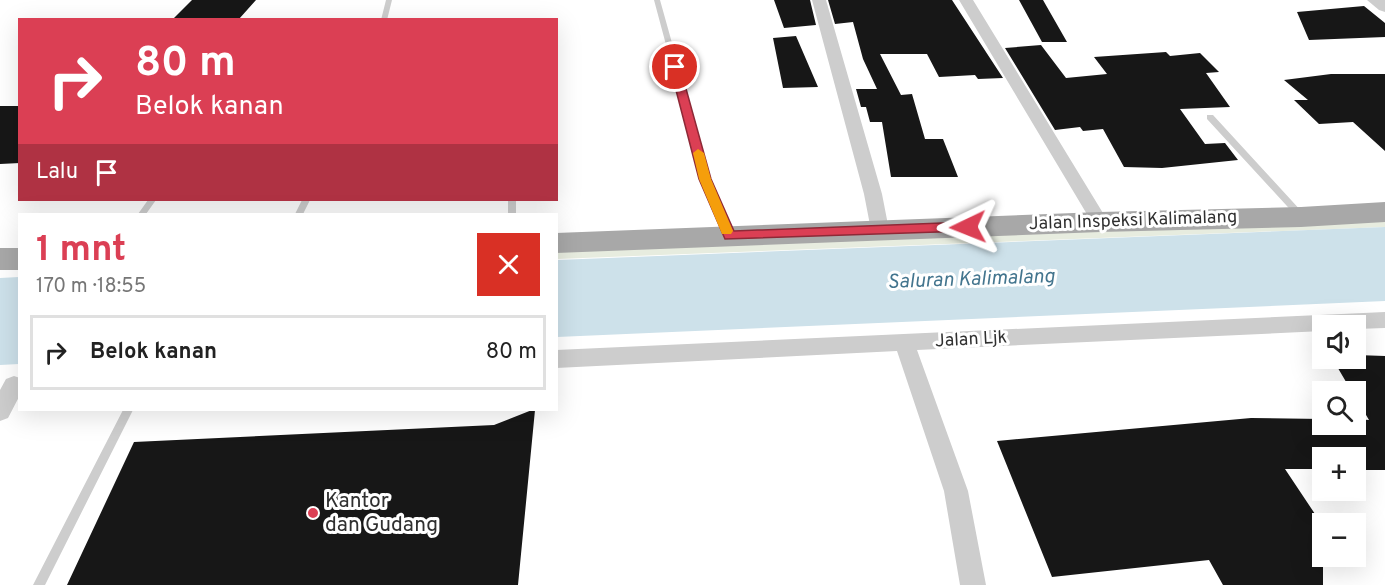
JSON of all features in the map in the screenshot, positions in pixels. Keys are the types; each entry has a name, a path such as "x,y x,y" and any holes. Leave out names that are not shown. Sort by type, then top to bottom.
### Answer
{"main road":[{"name":"Jalan Inspeksi Kalimalang","path":"558,243 1100,222 1301,217 1385,212"},
{"path":"0,259 18,259"}],"street":[{"path":"819,0 873,194 880,230"},
{"path":"966,0 1100,222"},
{"path":"1375,0 1385,7"},
{"name":"Jalan Ljk","path":"558,359 1385,320"},
{"path":"903,343 956,491 973,585"},
{"path":"0,411 11,385"}],"lane":[{"path":"657,0 705,179 729,236"},
{"path":"385,18 389,3"},
{"path":"1210,117 1301,217"},
{"path":"39,585 127,411"}],"shaded area":[{"path":"1385,212 1385,227 558,259 558,243"}],"water":[{"name":"Saluran Kalimalang","path":"1385,227 1385,301 558,337 558,260"},
{"path":"18,277 18,364 0,365 0,278"}],"building":[{"path":"192,0 256,0 240,18 174,18"},
{"path":"774,0 810,0 816,25 784,28"},
{"path":"828,0 952,0 1003,78 978,79 975,75 939,77 927,54 880,54 901,95 912,94 925,139 943,139 958,177 891,177 882,122 870,122 866,107 861,107 856,89 877,89 863,59 853,22 835,24"},
{"path":"1019,0 1043,0 1067,42 1042,42"},
{"path":"1364,6 1385,23 1385,37 1309,40 1297,12"},
{"path":"796,36 818,87 783,88 773,38"},
{"path":"1041,45 1066,78 1107,74 1094,57 1166,52 1170,56 1200,53 1219,72 1206,73 1230,107 1180,109 1205,144 1225,143 1238,160 1162,168 1124,167 1103,129 1083,131 1080,127 1055,130 1005,48"},
{"path":"1331,74 1385,74 1385,151 1353,122 1319,124 1294,100 1308,100 1284,80"},
{"path":"0,106 18,106 18,163 0,164"},
{"path":"1366,355 1385,356 1385,470 1366,470 1366,447 1312,447 1312,469 1285,469 1314,513 1312,513 1312,567 1323,567 1323,585 1223,585 1209,560 1052,577 997,441 1251,418 1312,419 1312,435 1366,435 1366,420 1369,420 1366,415 1366,381 1346,381 1338,369 1366,369"},
{"name":"Kantor dan Gudang","path":"535,411 518,585 67,585 134,442 494,425"}],"slow traffic":[{"path":"698,153 705,179 727,231"}],"place":[{"name":"Kantor dan Gudang","path":"313,513"}],"route":[{"path":"675,67 705,179 729,236 968,227"}]}
